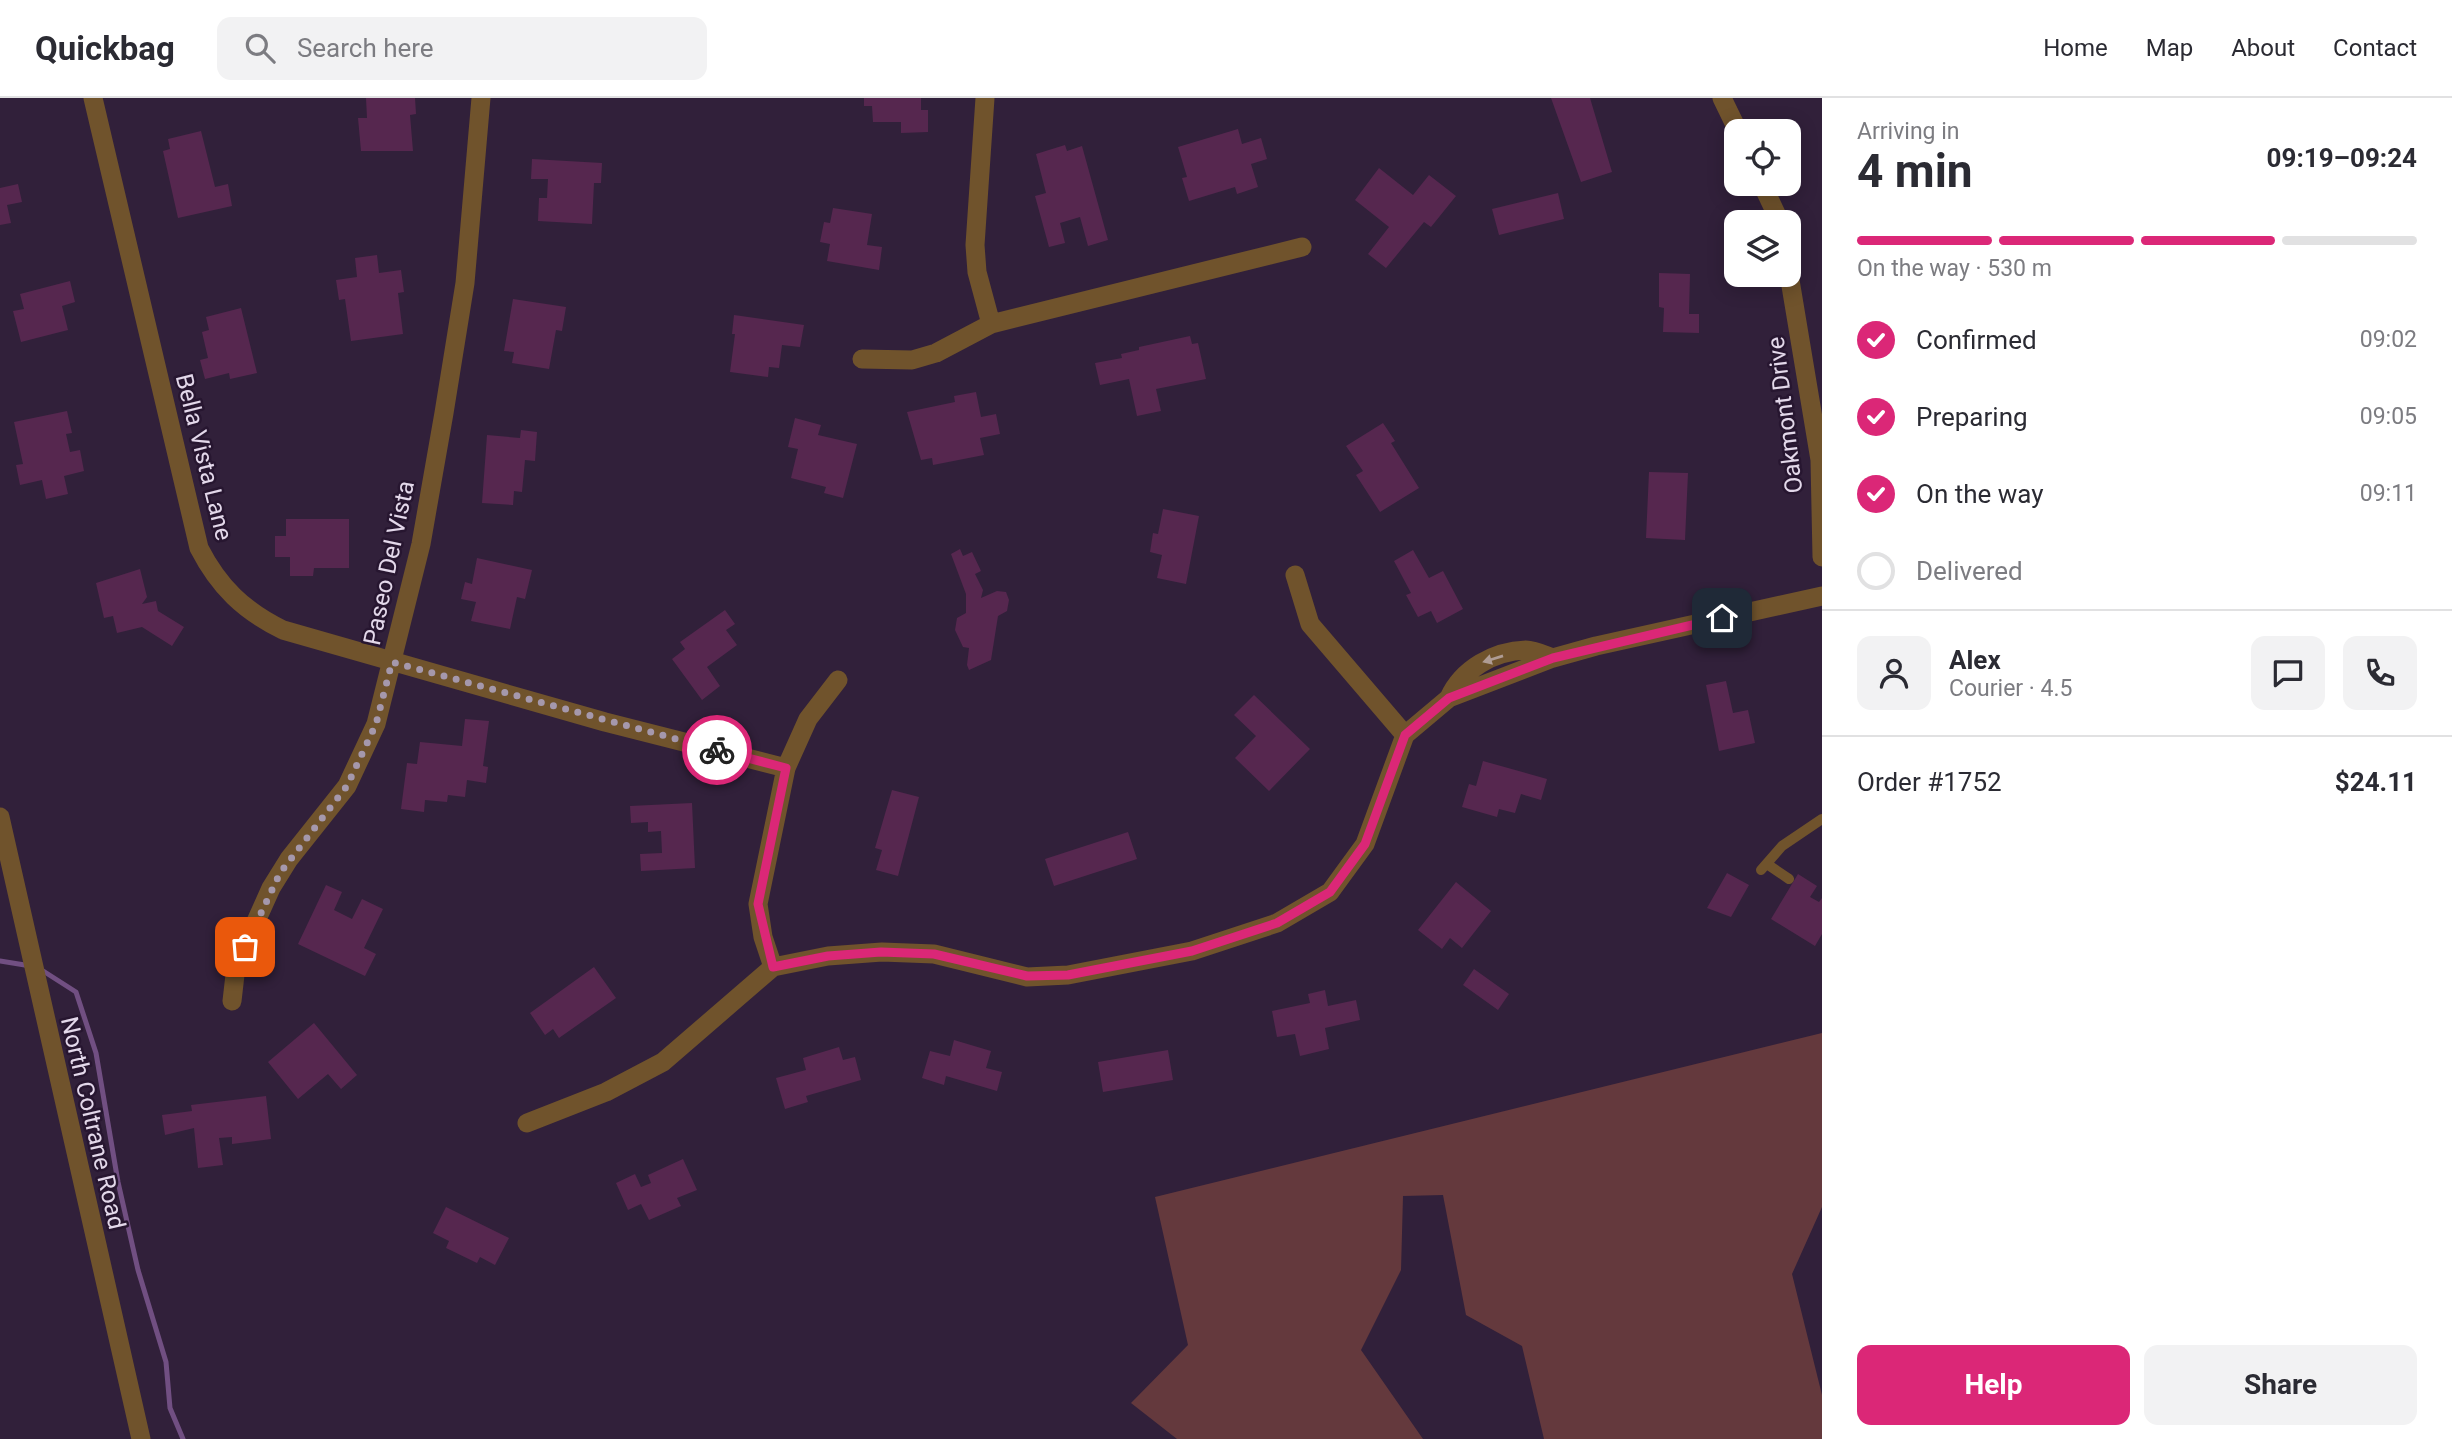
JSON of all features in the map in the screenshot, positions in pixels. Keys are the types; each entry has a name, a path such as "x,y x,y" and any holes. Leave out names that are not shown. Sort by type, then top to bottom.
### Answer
{"street":[{"name":"Bella Vista Lane","path":"93,98 199,548 213,576 255,617 283,630 392,662 605,722 786,768"},
{"name":"Paseo Del Vista","path":"232,1001 236,966 271,888 289,859 347,786 376,724 421,544 465,284 481,98"},
{"path":"985,98 975,245 977,272 991,324"},
{"path":"1722,98 1732,119"},
{"path":"862,359 912,360 936,353 991,324 1302,247"},
{"name":"Oakmont Drive","path":"1791,287 1820,460 1822,557"},
{"path":"1295,575 1310,624 1405,735"},
{"path":"527,1123 606,1092 663,1062 773,967 828,956 881,952 934,954 1027,976 1068,975 1192,951 1277,923 1330,892 1365,844 1405,735 1449,698 1457,679 1486,660 1527,650 1553,658 1822,596"},
{"path":"773,967 758,904 786,768 808,719 838,680"},
{"name":"North Coltrane Road","path":"0,817 141,1439"}],"lane":[{"path":"1789,879 1764,867 1782,846 1822,818"}],"shaded area":[{"path":"1822,1033 1822,1207 1792,1274 1822,1395 1822,1439 1544,1439 1522,1346 1466,1315 1443,1195 1403,1196 1401,1270 1361,1350 1423,1439 1177,1439 1131,1403 1188,1345 1155,1197"}],"building":[{"path":"366,98 415,98 416,114 410,115 413,151 361,151 358,118 367,118"},
{"path":"864,98 921,98 921,110 928,110 928,132 901,133 901,122 873,122 872,106 864,106"},
{"path":"1551,98 1590,98 1612,172 1581,182"},
{"path":"1238,129 1242,144 1261,138 1267,159 1251,164 1258,187 1237,194 1235,187 1189,201 1182,178 1187,177 1178,147"},
{"path":"201,131 215,187 228,184 232,206 178,218 163,151 170,149 168,139"},
{"path":"1065,145 1067,151 1082,146 1108,240 1088,246 1080,217 1060,223 1065,243 1049,247 1035,196 1046,193 1036,154"},
{"path":"532,159 602,163 601,183 594,183 592,224 538,221 539,198 547,198 548,179 531,179"},
{"path":"1379,168 1413,195 1429,175 1456,196 1431,227 1424,222 1386,268 1368,254 1389,227 1355,200"},
{"path":"18,184 22,202 7,205 11,223 0,225 0,188"},
{"path":"1558,193 1564,219 1499,235 1492,209"},
{"path":"833,208 872,214 867,245 882,247 879,270 827,261 830,244 820,242 824,222 830,223"},
{"path":"377,255 379,273 401,270 404,292 398,293 403,334 351,341 345,299 339,300 336,280 357,277 355,258"},
{"path":"1659,273 1690,274 1689,314 1699,314 1699,333 1663,332 1664,308 1659,307"},
{"path":"70,281 75,302 62,306 68,330 21,342 13,311 24,309 20,294"},
{"path":"513,299 566,307 562,331 556,330 549,369 512,363 514,352 504,351"},
{"path":"241,308 257,373 230,379 229,373 205,379 200,360 208,358 202,332 209,330 206,317"},
{"path":"734,315 804,325 800,347 782,345 779,368 769,367 768,377 730,372 735,334 732,334"},
{"path":"1190,336 1192,344 1198,343 1206,379 1156,389 1161,411 1137,416 1129,379 1100,385 1095,363 1122,358 1121,354 1139,350 1139,347"},
{"path":"976,392 981,417 996,414 1000,434 980,438 984,455 933,465 932,458 921,460 907,412 955,402 954,396"},
{"path":"67,411 72,433 66,434 70,452 80,450 84,471 64,476 68,494 46,499 42,480 20,485 16,465 23,464 14,422"},
{"path":"795,418 821,425 818,435 857,444 843,498 824,493 826,487 791,478 798,449 788,447"},
{"path":"1383,423 1395,441 1391,443 1419,488 1380,512 1356,475 1363,471 1346,446"},
{"path":"521,430 537,432 535,461 525,460 522,492 514,491 513,505 482,503 487,435 520,438"},
{"path":"1649,472 1688,473 1685,540 1646,538"},
{"path":"1163,509 1199,516 1186,584 1157,578 1162,555 1150,552 1153,533 1158,534"},
{"path":"286,519 349,519 349,568 314,568 313,576 290,576 290,557 275,557 275,536 286,536"},
{"path":"960,549 963,556 972,552 981,571 975,574 983,590 981,598 997,591 1006,592 1009,600 1007,611 998,616 991,660 969,670 969,648 963,647 955,630 957,618 966,613 966,594 951,554"},
{"path":"1413,550 1429,578 1443,571 1463,609 1437,623 1431,611 1418,617 1406,595 1411,593 1394,561"},
{"path":"477,558 532,570 525,599 517,597 510,629 471,621 476,602 461,599 465,582 472,584"},
{"path":"140,569 147,597 142,604 156,601 158,611 184,627 172,646 142,627 117,633 113,616 104,618 96,583"},
{"path":"725,610 735,624 726,630 737,645 707,667 720,686 702,700 672,659 685,649 680,642"},
{"path":"1726,681 1733,713 1748,710 1755,743 1719,751 1706,685"},
{"path":"1254,695 1310,749 1269,791 1235,758 1256,736 1234,715"},
{"path":"465,719 489,721 483,766 488,767 486,783 467,780 465,797 448,795 447,802 425,800 424,812 401,809 407,763 417,764 420,742 462,746"},
{"path":"1483,761 1547,779 1541,800 1521,794 1515,813 1499,809 1497,817 1462,807 1469,784 1476,786"},
{"path":"892,790 919,797 898,876 876,870 882,850 875,848"},
{"path":"692,803 695,868 641,871 640,854 662,853 661,831 648,832 648,822 631,823 630,806"},
{"path":"1128,832 1137,859 1054,886 1045,859"},
{"path":"1727,873 1749,885 1731,917 1707,908"},
{"path":"1798,874 1817,886 1810,897 1819,902 1822,898 1822,934 1815,946 1771,919"},
{"path":"1456,882 1491,911 1462,948 1450,938 1442,949 1418,930"},
{"path":"326,885 342,892 334,910 352,919 362,899 383,909 364,948 376,954 365,976 298,944"},
{"path":"594,967 616,998 559,1038 553,1029 545,1035 530,1013"},
{"path":"1474,969 1509,994 1498,1010 1463,985"},
{"path":"1325,990 1328,1006 1356,1000 1360,1020 1325,1028 1329,1049 1300,1056 1295,1034 1277,1037 1272,1011 1310,1003 1308,994"},
{"path":"314,1023 357,1075 341,1089 328,1074 298,1099 268,1062"},
{"path":"954,1040 991,1051 986,1068 1002,1072 997,1091 946,1076 944,1085 922,1078 930,1051 950,1056"},
{"path":"839,1047 843,1060 855,1057 861,1080 806,1096 808,1102 785,1109 776,1078 806,1070 803,1058"},
{"path":"1168,1050 1173,1080 1103,1092 1098,1062"},
{"path":"266,1096 271,1139 232,1144 232,1137 219,1138 223,1165 198,1168 194,1128 165,1135 162,1115 192,1111 191,1105"},
{"path":"683,1159 697,1190 677,1198 681,1206 649,1220 641,1204 628,1210 616,1183 635,1174 641,1187 651,1183 648,1175"},
{"path":"446,1207 509,1238 495,1265 480,1257 477,1263 446,1248 449,1241 433,1233"}],"waterway":[{"path":"0,961 31,966"},
{"path":"40,969 76,992 96,1053 118,1182 138,1270 166,1362 170,1408 183,1439"}],"way so far":[{"path":"245,947 280,873 347,786 376,724 392,662 605,722 717,750"}],"route":[{"path":"717,750 786,768 758,904 763,937 773,967 828,956 881,952 934,954 1027,976 1068,975 1192,951 1277,923 1330,892 1365,844 1405,735 1449,698 1553,658 1722,618"}]}
